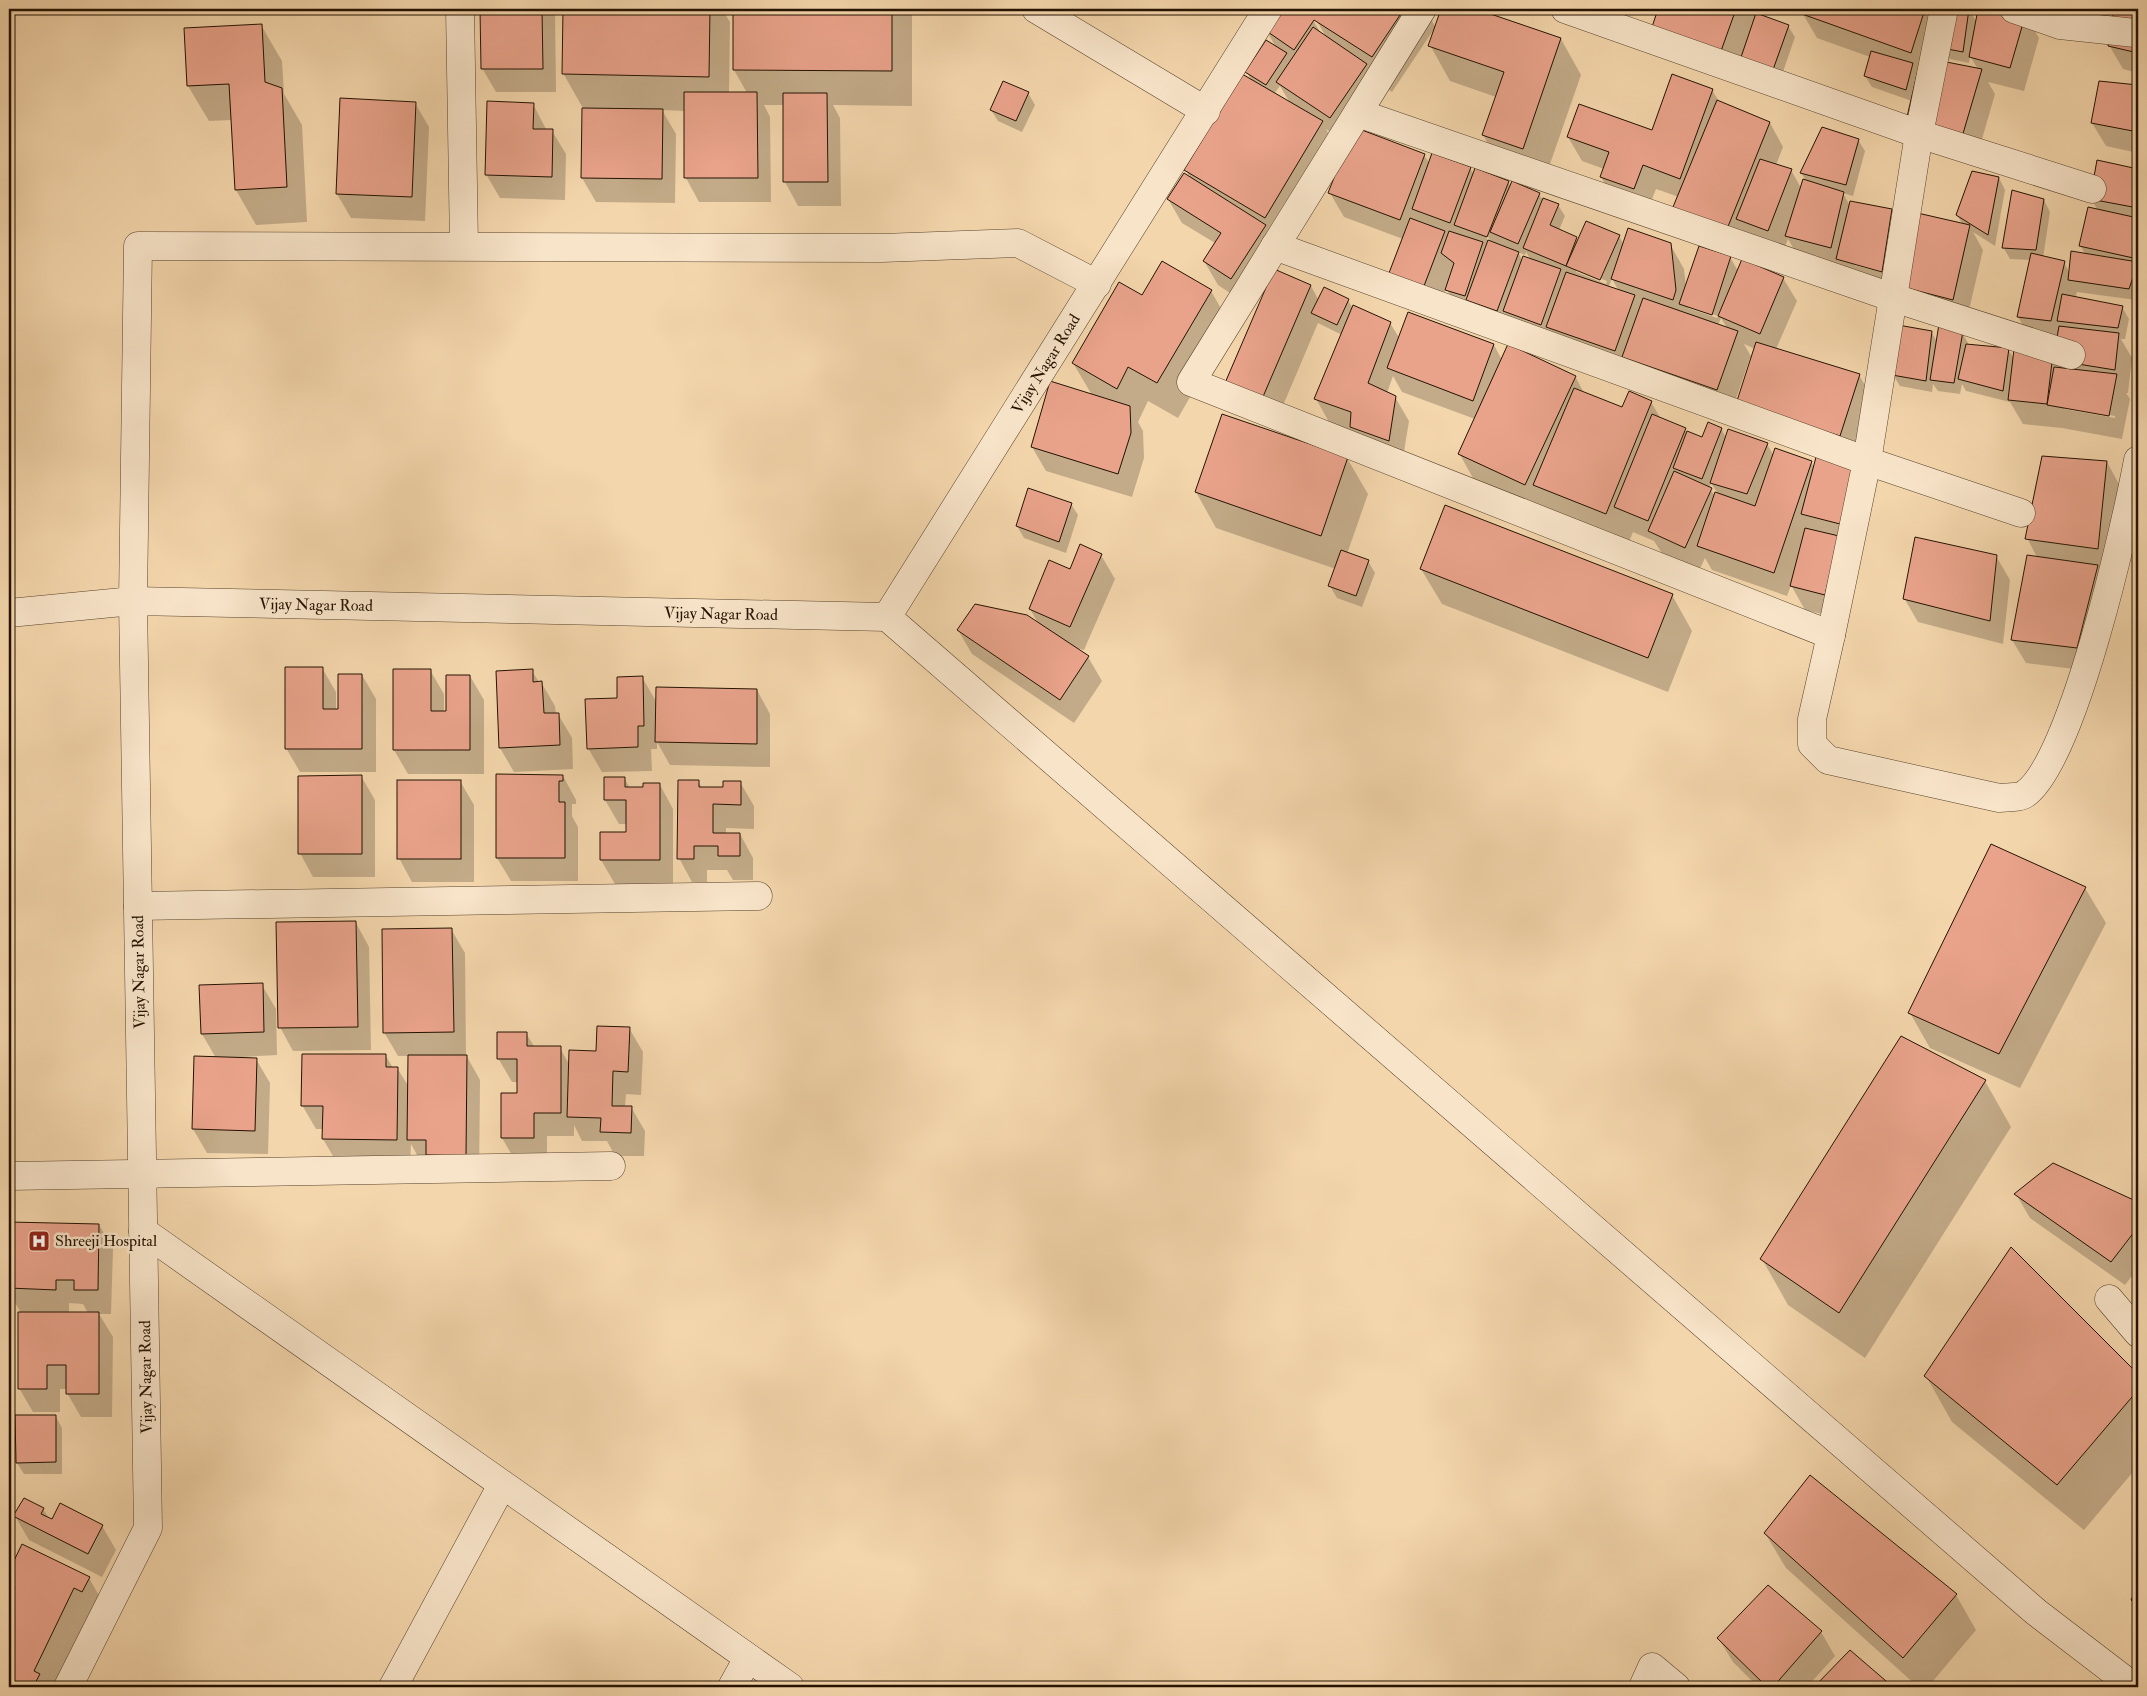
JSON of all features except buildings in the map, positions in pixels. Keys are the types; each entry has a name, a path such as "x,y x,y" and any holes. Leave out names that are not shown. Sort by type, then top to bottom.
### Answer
{"street":[{"path":"460,9 464,246"},
{"path":"1036,9 1206,111"},
{"name":"Vijay Nagar Road","path":"68,1687 148,1528 133,601 887,617 1206,111 1268,9"},
{"path":"1422,9 1191,382 1831,636"},
{"path":"1565,9 1919,134 2092,189"},
{"path":"1944,9 1919,134 1867,461 1812,719 1812,744 1828,760 1999,798 2024,796 2043,777 2065,728 2093,647 2138,460"},
{"path":"2014,9 2060,25 2135,33"},
{"path":"1358,113 1894,298 2071,355"},
{"path":"9,613 133,601 138,246 882,248 1018,243 1097,284"},
{"path":"1275,246 1867,461 2021,513"},
{"path":"887,617 2028,1605 2134,1687"},
{"path":"138,906 758,896"},
{"path":"9,1176 611,1166"},
{"path":"143,1231 790,1687"},
{"path":"2109,1299 2138,1333"},
{"path":"393,1687 502,1485"},
{"path":"732,1687 748,1658"},
{"path":"1643,1687 1652,1667 1676,1687"}],"place":[{"name":"Shreeji Hospital","path":"39,1241"}]}
